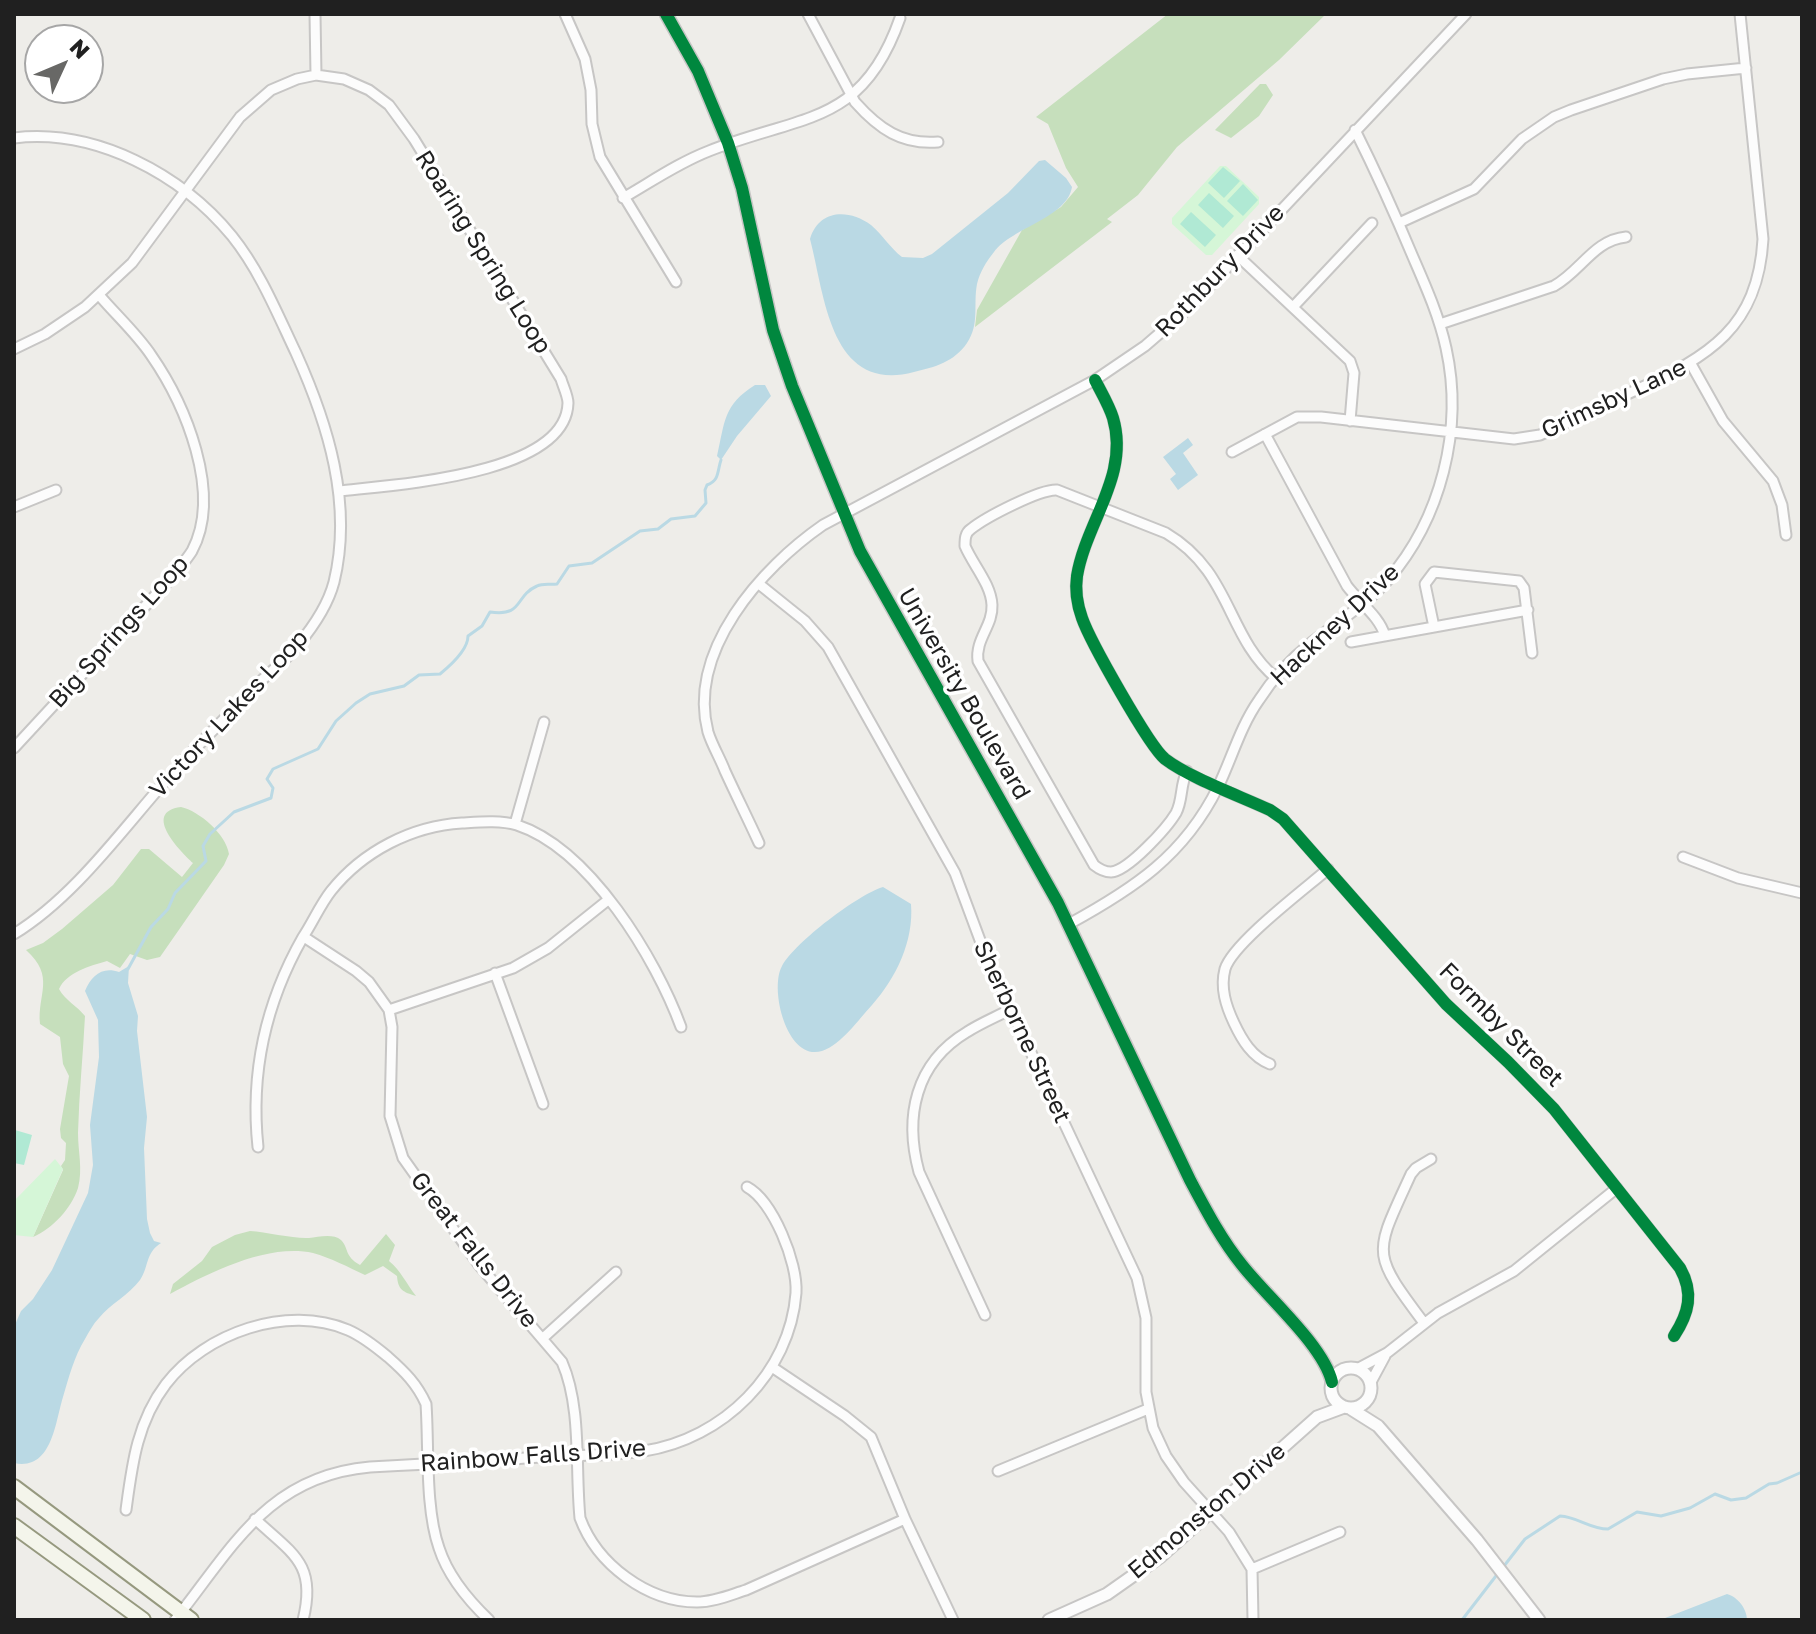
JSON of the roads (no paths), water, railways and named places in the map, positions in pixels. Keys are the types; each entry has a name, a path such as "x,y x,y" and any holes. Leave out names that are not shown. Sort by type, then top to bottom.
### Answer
{"main road":[{"path":"14,1487 182,1617"},
{"path":"14,1526 143,1620"}],"street":[{"path":"14,349 45,334 99,295 132,263 253,104 271,90 316,75 315,14"},
{"path":"565,14 590,78 592,124 597,149 607,173 676,282"},
{"name":"University Boulevard","path":"666,14 698,71 728,143 742,188 773,330 792,386 843,513 880,589 1069,924 1214,1225 1244,1267 1318,1352 1332,1363 1352,1369"},
{"path":"808,14 852,96 875,123 897,138 921,144 938,142"},
{"name":"Rothbury Drive","path":"759,843 710,737 704,705 706,675 719,638 759,584 794,546 843,513 1095,380 1174,323 1466,14"},
{"name":"Grimsby Lane","path":"1232,452 1297,417 1321,417 1514,439 1540,435 1691,364 1710,350 1738,320 1747,304 1759,274 1763,239 1740,14"},
{"path":"623,198 681,163 728,143 816,116 852,96 883,60 900,18"},
{"path":"1399,223 1474,189 1522,139 1554,117 1663,79 1697,72 1746,68"},
{"name":"Roaring Spring Loop","path":"316,75 344,79 369,90 389,105 414,139 561,379 568,403 560,426 544,444 513,460 465,476 339,491"},
{"name":"Hackney Drive","path":"1069,924 1127,891 1163,863 1199,820 1219,785 1246,720 1276,678 1306,647 1387,581 1423,528 1442,478 1450,433 1451,374 1440,324 1381,180 1355,130"},
{"name":"Victory Lakes Loop","path":"14,138 59,139 89,144 123,155 185,190 232,237 271,299 317,401 339,491 340,543 333,584 321,614 297,647 186,759 63,896 14,934"},
{"path":"1293,307 1372,223"},
{"path":"1440,324 1554,286 1571,276 1599,246 1615,238 1626,237"},
{"path":"1237,255 1350,361 1354,373 1350,421"},
{"name":"Big Springs Loop","path":"14,748 174,575 192,550 201,520 201,473 197,449 170,384 149,352 99,295"},
{"path":"1691,364 1723,421 1773,481 1782,505 1786,535"},
{"name":"Formby Street","path":"1095,380 1110,410 1117,440 1113,477 1080,564 1078,605 1083,621 1153,746 1162,756 1187,771 1283,819 1446,1004 1554,1109 1685,1276 1689,1307 1674,1336"},
{"path":"1265,434 1347,586 1361,605 1382,624 1385,636"},
{"path":"14,507 56,490"},
{"path":"1187,771 1178,809 1154,840 1117,870 1105,872 1099,869 978,661 978,645 988,626 992,605 988,588 965,546 971,528 1042,491 1057,490 1166,533 1193,552 1213,577 1255,655 1276,678"},
{"path":"1434,627 1425,584 1430,575 1440,571 1519,581 1523,583 1528,610 1532,653"},
{"name":"Sherborne Street","path":"759,584 805,621 834,657 955,873 987,959 1137,1278 1146,1318 1145,1372 1153,1428 1166,1456 1184,1482 1211,1510 1252,1569"},
{"path":"1351,642 1528,610"},
{"path":"515,824 544,722"},
{"path":"258,1147 254,1116 266,1024 291,958 331,891 352,868 408,833 442,824 515,824 561,850 608,900 661,979 681,1027"},
{"path":"1683,857 1738,878 1802,893"},
{"path":"1270,1064 1251,1052 1232,1018 1223,990 1226,966 1237,949 1328,869"},
{"path":"304,937 369,982 389,1010 513,968 548,948 608,900"},
{"path":"495,973 543,1104"},
{"path":"985,1315 919,1172 913,1151 911,1119 919,1088 944,1051 966,1032 1011,1009"},
{"name":"Great Falls Drive","path":"389,1010 392,1027 390,1116 403,1158 479,1265 562,1362 570,1380 580,1518 586,1535 599,1554 644,1588 671,1598 697,1602 746,1590 905,1519"},
{"path":"1424,1323 1388,1274 1382,1252 1386,1227 1411,1174 1431,1159"},
{"name":"Rainbow Falls Drive","path":"182,1617 255,1519 285,1494 323,1475 345,1469 645,1451 701,1433 747,1400 772,1367 794,1320 797,1283 781,1231 757,1192 747,1187"},
{"path":"1378,1426 1335,1400 1332,1387 1339,1372 1387,1353 1424,1323 1514,1271 1617,1188"},
{"path":"543,1338 616,1272"},
{"path":"126,1510 132,1462 147,1413 168,1381 185,1364 222,1339 273,1323 311,1321 348,1330 378,1348 418,1386 426,1404 433,1527 439,1550 463,1591 489,1620"},
{"name":"University Boulevard","path":"1318,1352 1332,1387"},
{"path":"1387,1353 1374,1371 1369,1398 1378,1426 1477,1540 1539,1620"},
{"path":"772,1367 871,1437 905,1519 953,1620"},
{"path":"1352,1369 1365,1374 1371,1382"},
{"name":"Edmonston Drive","path":"1049,1620 1107,1594 1161,1556 1317,1417 1332,1387"},
{"path":"1347,1408 1360,1407 1369,1398"},
{"name":"Edmonston Drive","path":"1317,1417 1347,1408"},
{"path":"998,1471 1148,1409"},
{"path":"255,1519 300,1562 307,1576 309,1591 303,1620"},
{"path":"1253,1620 1252,1569 1340,1532"}],"water":[{"path":"1045,160 1072,187 1068,198 1050,215 1003,243 988,260 977,284 971,336 962,349 937,366 886,375 864,369 848,355 827,312 810,239 820,222 836,215 853,216 871,225 902,257 923,258 1008,193 1039,161"},
{"path":"755,385 765,385 771,396 721,460 717,456 727,415 737,400"},
{"path":"1188,438 1193,445 1183,453 1198,475 1178,490 1170,479 1176,474 1163,457"},
{"path":"883,887 911,904 910,932 896,971 881,994 836,1043 822,1051 810,1051 799,1046 784,1021 780,1006 778,991 782,966 828,920"},
{"path":"129,966 128,983 138,1016 147,1117 144,1148 147,1219 154,1241 161,1243 152,1251 140,1280 91,1328 75,1360 50,1443 44,1452 37,1460 27,1464 14,1463 14,1327 21,1311 52,1270 88,1193 93,1165 90,1125 99,1057 98,1020 85,991 90,981 102,971 119,972"},
{"path":"1727,1594 1741,1604 1747,1620 1660,1620"}],"waterway":[{"path":"128,969 151,927 168,909 175,893 206,861 203,846 210,834 234,812 271,798 273,788 267,779 273,769 318,749 336,721 370,694 404,686 419,675 440,674 458,657 468,636 482,626 490,612 514,609 530,590 544,584 557,584 569,566 592,563 640,531 658,529 671,519 695,516 706,503 705,490 716,478 721,460"},
{"path":"1504,1566 1525,1539 1560,1516 1608,1529 1637,1512 1661,1516 1690,1508 1715,1494 1731,1500 1746,1498 1769,1484 1802,1472"},
{"path":"1462,1620 1499,1572"}]}
